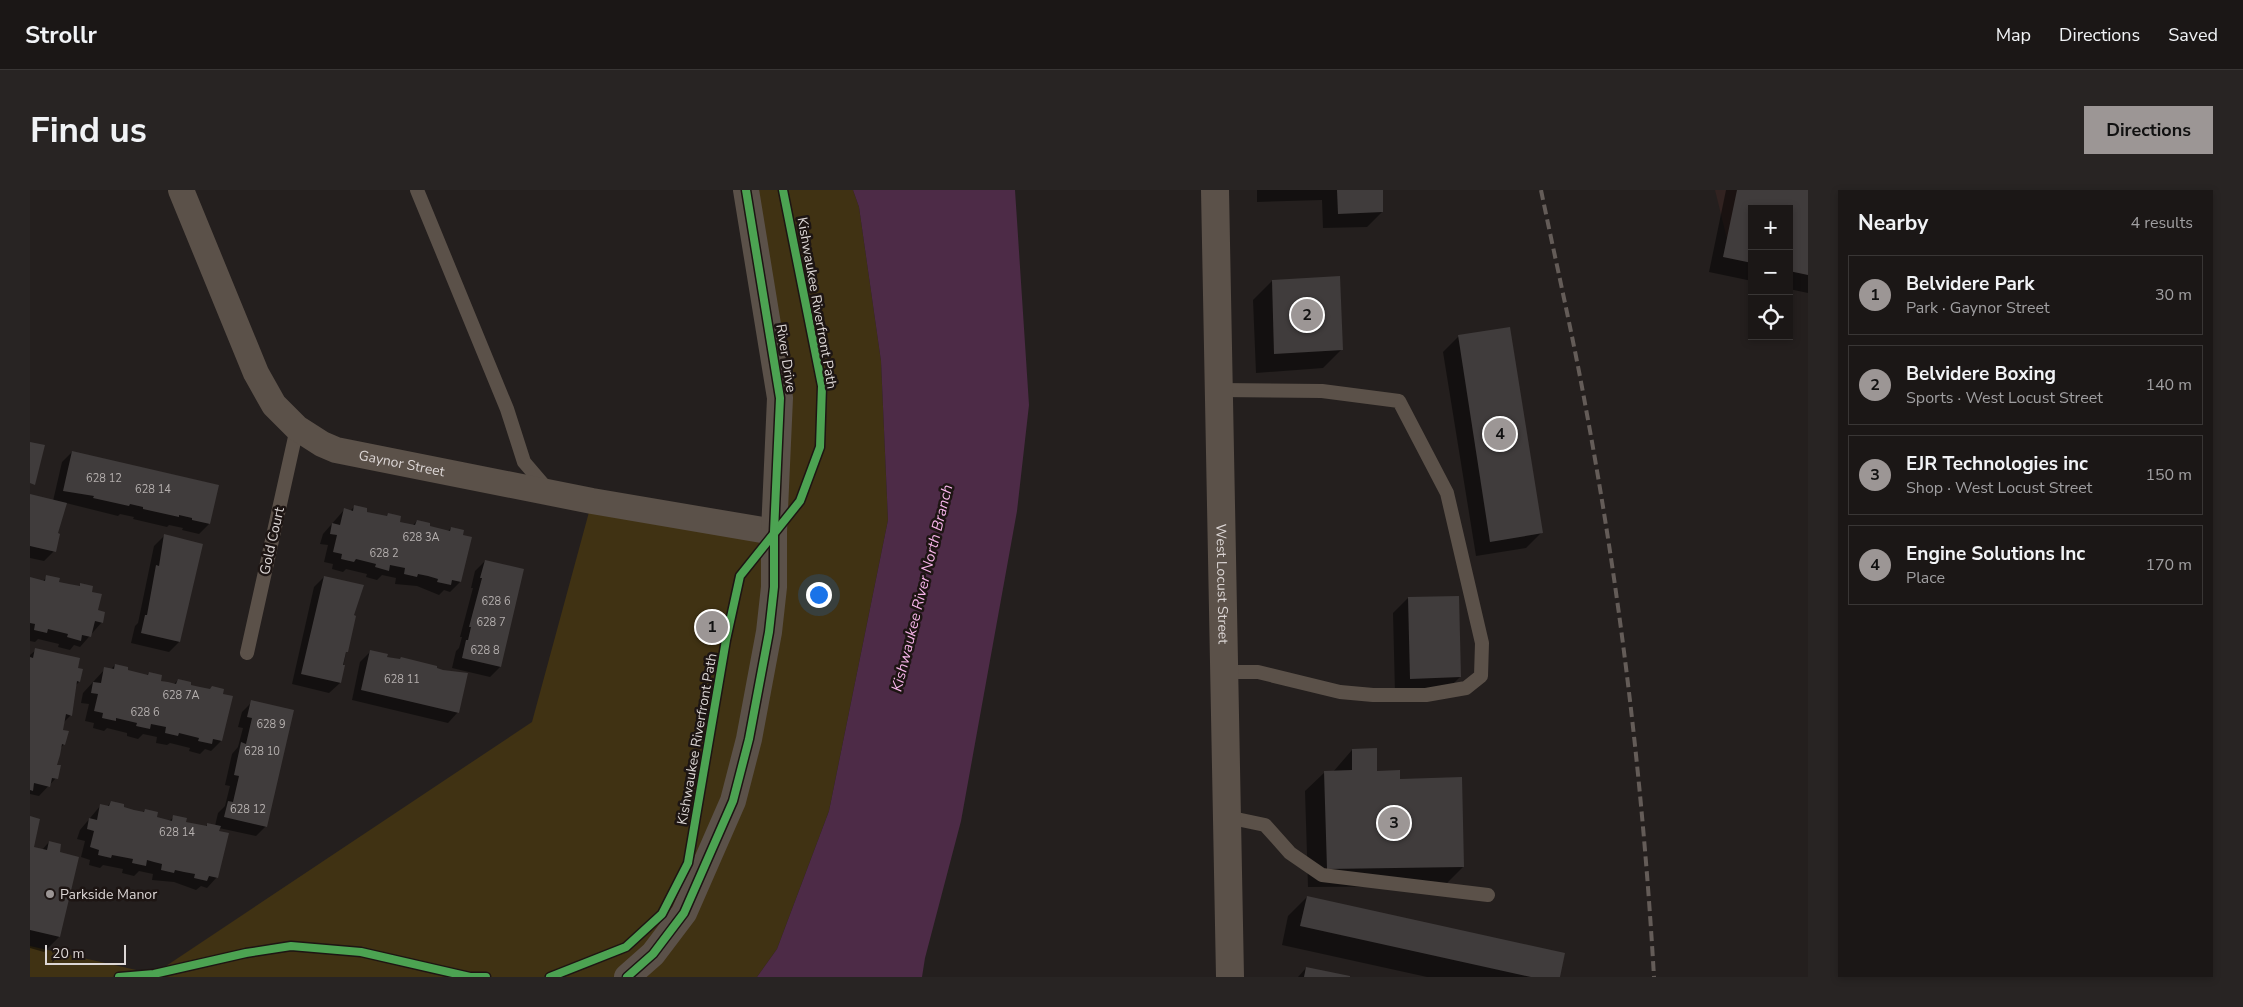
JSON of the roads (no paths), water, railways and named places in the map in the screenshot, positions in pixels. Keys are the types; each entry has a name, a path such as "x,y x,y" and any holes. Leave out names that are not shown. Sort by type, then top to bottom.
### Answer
{"street":[{"name":"Gaynor Street","path":"181,190 256,373 274,404 297,428 322,444 336,450 550,493 774,532"},
{"name":"River Drive","path":"627,977 653,954 684,913 733,801 749,739 769,632 774,586 774,532 780,398 746,190"},
{"name":"West Locust Street","path":"1215,190 1230,977"}],"lane":[{"path":"417,190 507,410 524,462 550,493"},
{"path":"1219,390 1322,391 1399,401 1447,492 1482,643 1481,676 1466,688 1426,695 1373,695 1340,692 1258,672 1224,672"},
{"name":"Gold Court","path":"247,654 297,428"},
{"path":"1227,817 1264,825 1290,853 1322,875 1488,895"}],"water":[{"name":"Kishwaukee River North Branch","path":"853,190 1015,190 1029,405 1017,511 961,821 925,958 922,977 757,977 777,949 829,811 888,520 881,361 859,207"}],"railway":[{"path":"1541,190 1581,382 1610,550 1637,763 1654,977"}],"place":[{"name":"Belvidere Boxing","path":"1307,315"},
{"name":"Engine Solutions Inc","path":"1500,434"},
{"name":"Belvidere Park","path":"712,627"},
{"name":"EJR Technologies inc","path":"1394,823"},
{"name":"Parkside Manor","path":"50,894"}]}
